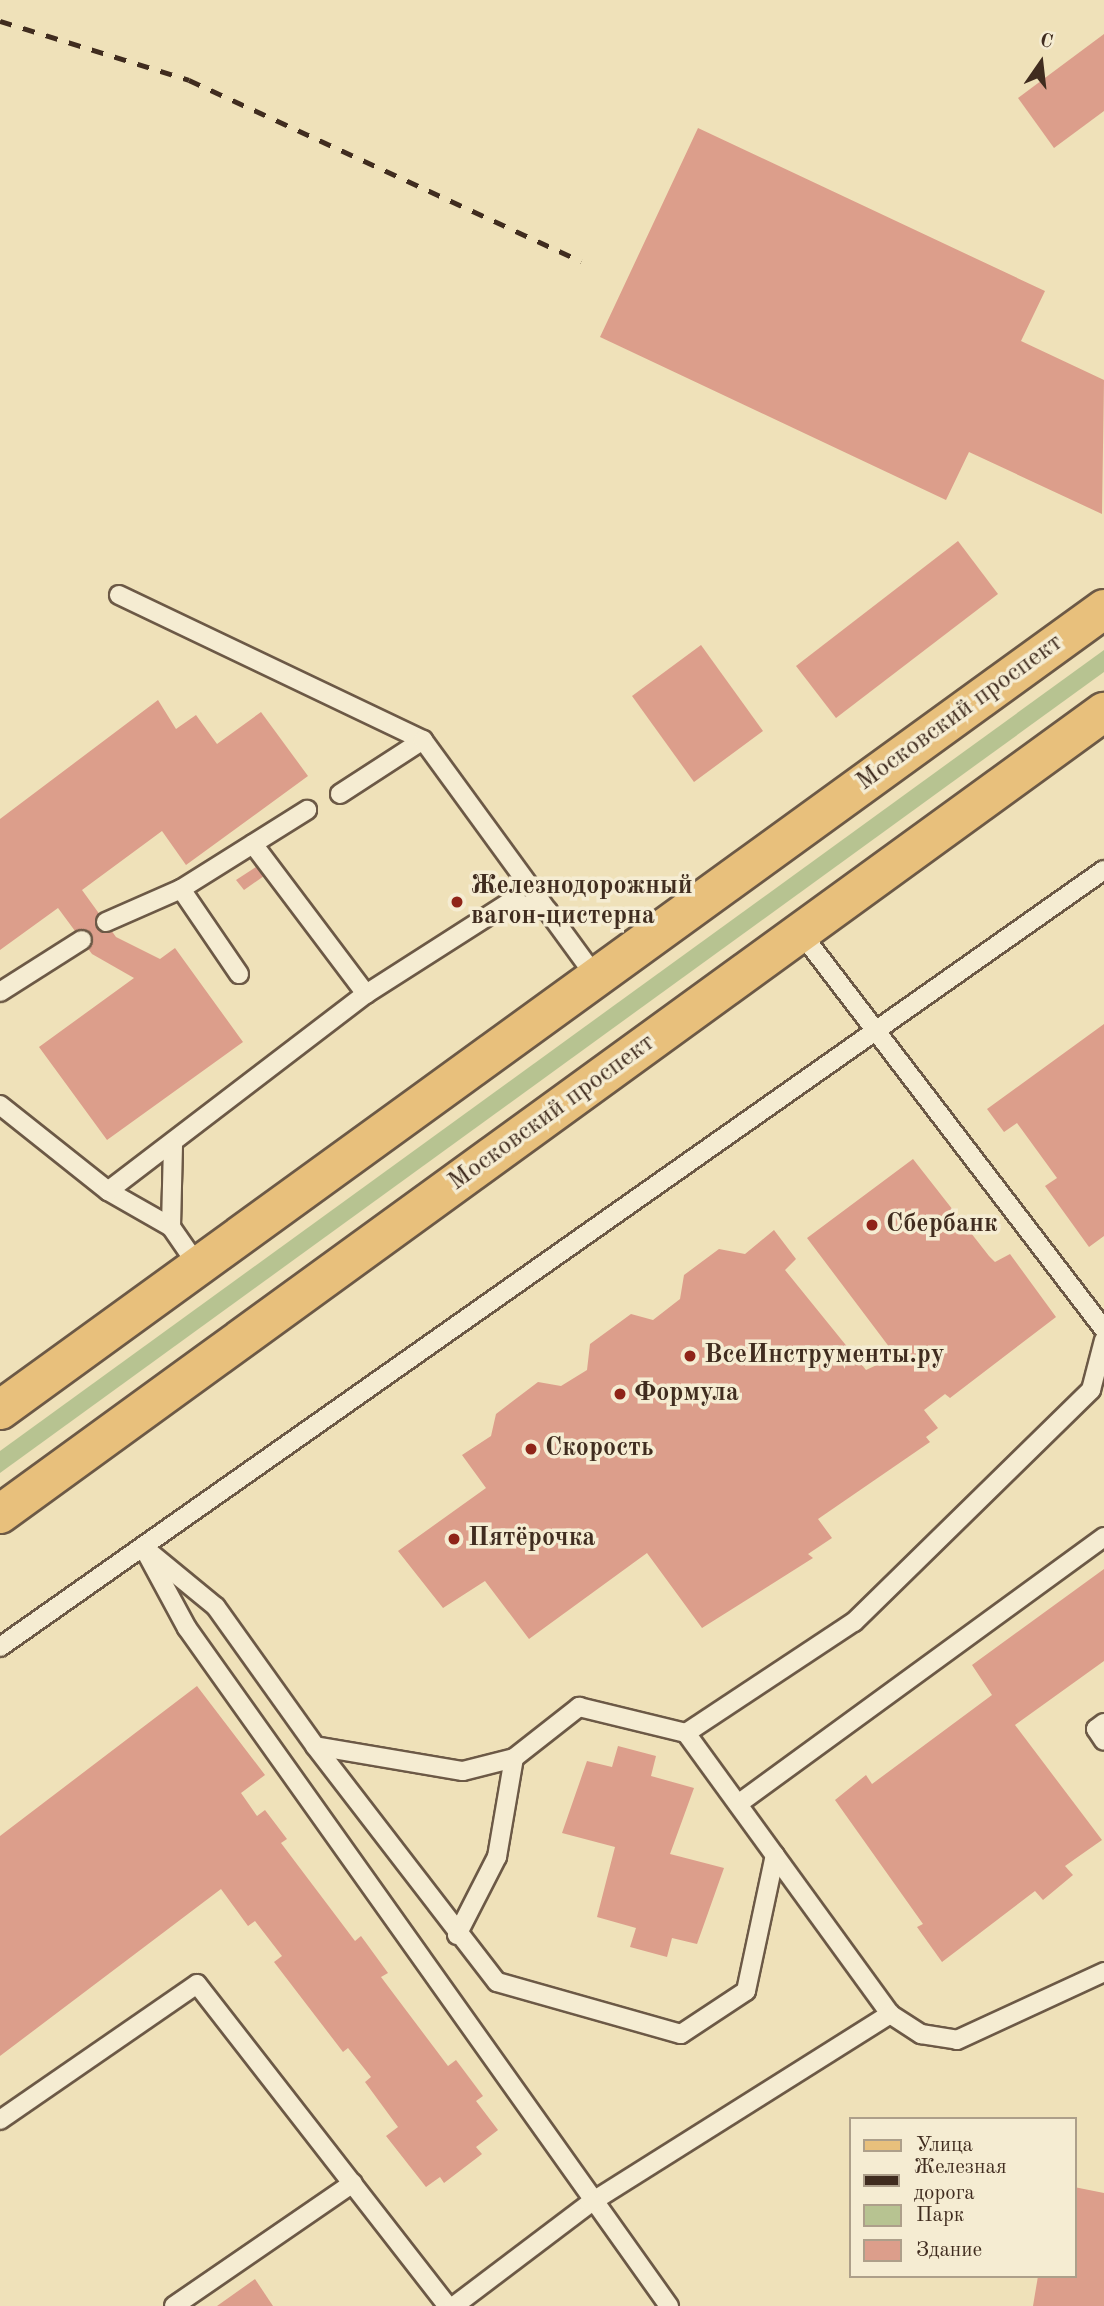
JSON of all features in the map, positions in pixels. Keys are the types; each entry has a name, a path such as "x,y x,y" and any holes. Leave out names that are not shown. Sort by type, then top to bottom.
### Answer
{"main road":[{"name":"Московский проспект","path":"0,1409 1104,609"},
{"name":"Московский проспект","path":"0,1514 1104,712"}],"lane":[{"path":"119,596 423,740 596,977"},
{"path":"340,794 423,740"},
{"path":"106,922 181,889 307,810"},
{"path":"253,844 366,994"},
{"path":"0,1647 1104,870"},
{"path":"181,889 239,974"},
{"path":"108,1191 366,994 510,902 548,911"},
{"path":"801,933 1104,1330"},
{"path":"0,992 82,940"},
{"path":"0,1105 108,1191 171,1227 198,1266"},
{"path":"171,1227 173,1143"},
{"path":"686,1733 854,1622 1091,1390 1104,1340"},
{"path":"738,1804 1104,1537"},
{"path":"143,1547 216,1607 315,1746 457,1934 497,1982 681,2035 746,1991 775,1856"},
{"path":"143,1547 187,1628 590,2203 669,2306"},
{"path":"315,1746 463,1771 514,1758 579,1707 686,1733 890,2014 921,2034 957,2040 1104,1972"},
{"path":"1104,1723 1096,1729 1104,1741"},
{"path":"457,1934 497,1857 514,1758"},
{"path":"0,2120 197,1984 449,2306"},
{"path":"454,2306 590,2203 890,2014"},
{"path":"174,2306 353,2183"}],"green space":[{"path":"1104,650 1104,672 0,1473 0,1451"}],"building":[{"path":"1104,34 1104,111 1054,148 1018,98"},
{"path":"698,128 1045,291 1021,341 1104,380 1102,514 969,452 946,500 600,337"},
{"path":"958,541 998,594 836,718 796,666"},
{"path":"701,645 763,731 694,782 632,696"},
{"path":"158,700 176,729 196,715 217,744 261,712 308,776 186,865 162,831 82,890 116,937 160,959 175,948 243,1042 107,1140 39,1047 134,978 92,954 58,908 0,950 0,819"},
{"path":"256,867 264,876 244,890 236,880"},
{"path":"1104,1024 1104,1236 1089,1247 1045,1186 1057,1178 1017,1123 1004,1132 987,1109"},
{"path":"913,1159 989,1256 995,1262 1010,1254 1056,1317 950,1398 945,1394 924,1410 938,1428 926,1437 930,1442 818,1519 832,1538 808,1554 813,1558 702,1628 647,1553 529,1639 485,1581 443,1608 398,1551 486,1488 462,1455 491,1436 496,1414 538,1382 561,1386 587,1370 590,1344 631,1314 653,1320 680,1299 684,1275 719,1249 745,1254 774,1230 796,1259 785,1270 866,1370 896,1356 807,1238"},
{"path":"1104,1569 1104,1661 1015,1725 1102,1840 1065,1866 1073,1875 1043,1900 1035,1891 942,1962 917,1927 923,1924 835,1800 866,1775 872,1784 992,1695 972,1665"},
{"path":"197,1686 265,1775 241,1793 257,1816 265,1810 287,1839 281,1843 355,1941 361,1936 388,1973 381,1977 448,2066 456,2060 483,2096 476,2101 498,2130 476,2147 482,2154 444,2183 440,2177 426,2187 386,2136 398,2127 365,2082 371,2077 348,2048 343,2052 274,1962 282,1956 255,1921 248,1926 221,1889 0,2056 0,1836"},
{"path":"618,1746 656,1756 651,1776 694,1788 670,1854 724,1868 697,1944 672,1938 667,1957 630,1947 636,1928 597,1917 615,1847 562,1833 587,1761 612,1767"},
{"path":"1076,2187 1104,2193 1104,2306 1033,2306 1038,2278 1076,2278"},
{"path":"255,2279 273,2306 217,2306"}],"railway":[{"path":"0,21 189,80 581,261"}],"place":[{"name":"Железнодорожный вагон-цистерна","path":"457,902"},
{"name":"Сбербанк","path":"872,1225"},
{"name":"ВсеИнструменты.ру","path":"690,1356"},
{"name":"Формула","path":"620,1394"},
{"name":"Скорость","path":"531,1449"},
{"name":"Пятёрочка","path":"454,1539"}]}
